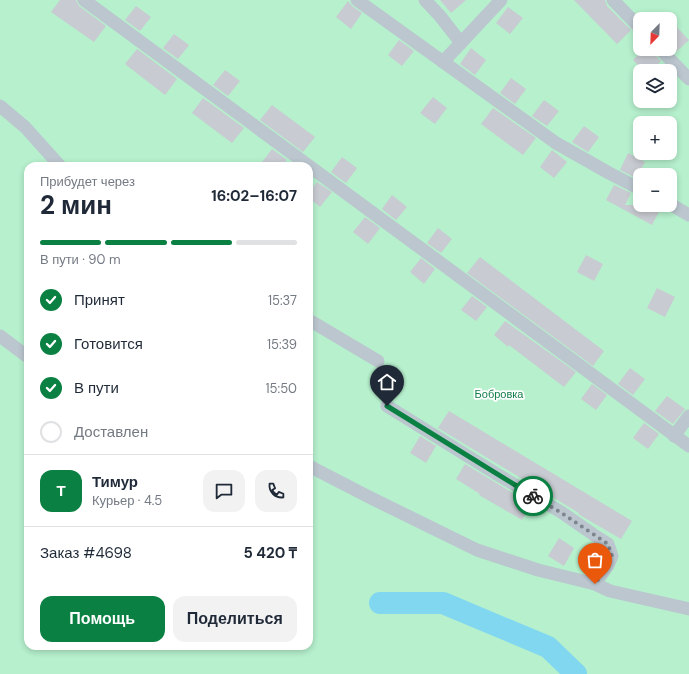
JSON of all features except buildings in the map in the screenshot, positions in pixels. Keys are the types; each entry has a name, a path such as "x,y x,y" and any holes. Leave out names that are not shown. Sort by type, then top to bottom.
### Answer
{"street":[{"path":"84,0 303,162"},
{"path":"357,0 556,143 633,185"},
{"path":"425,0 440,16 460,43"},
{"path":"443,62 501,0"},
{"path":"613,0 633,21"},
{"path":"667,56 689,79"},
{"path":"0,106 25,127 56,162"},
{"path":"313,169 689,446"},
{"path":"677,208 689,215"},
{"path":"313,322 378,361"},
{"path":"0,336 24,354"},
{"path":"387,406 560,512 608,544 612,556 608,565 595,584"},
{"path":"674,436 689,416"},
{"path":"313,468 477,550 538,570 595,584 610,591 689,609"}],"green space":[{"name":"Бобровка","path":"0,0 689,0 689,674 0,674"}],"waterway":[{"path":"380,603 443,603 548,647 576,674"}],"way so far":[{"path":"533,496 608,544 612,556 608,565 595,584"}],"route":[{"path":"387,406 533,496"}]}
